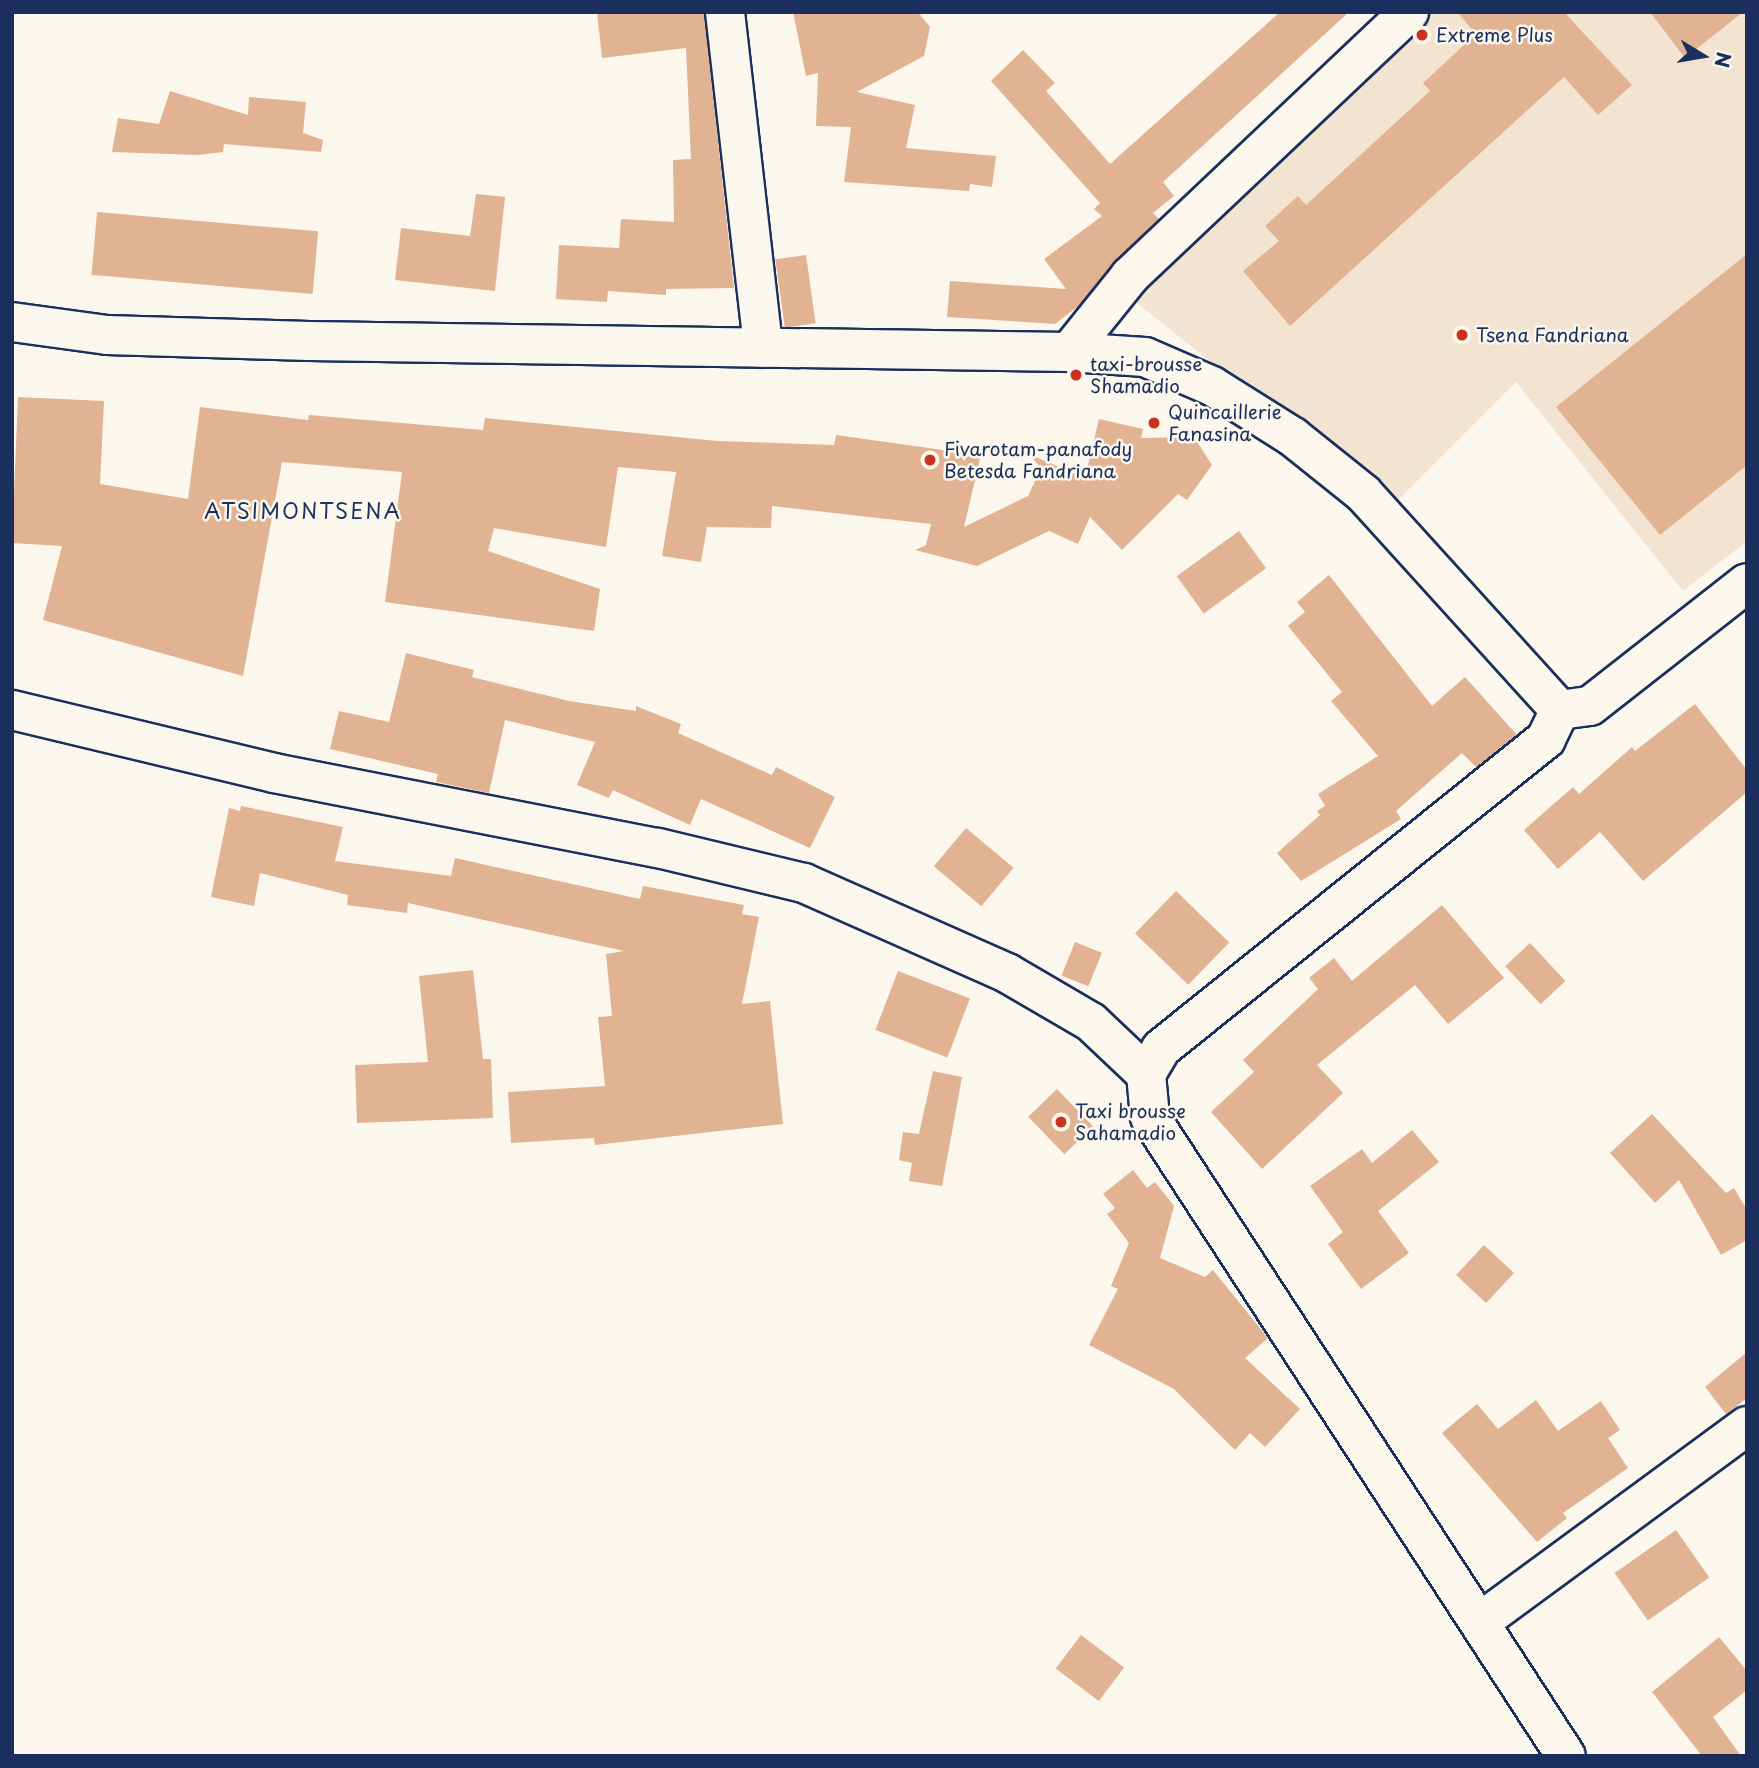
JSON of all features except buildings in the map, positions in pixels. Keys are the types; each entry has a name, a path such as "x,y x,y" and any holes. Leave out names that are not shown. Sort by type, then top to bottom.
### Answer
{"street":[{"path":"724,12 764,348"},
{"path":"1069,352 1130,276 1409,12"},
{"path":"12,322 107,335 1069,352 1145,357 1212,386 1293,437 1363,493 1560,710"},
{"path":"1560,710 1590,706 1747,583"},
{"path":"12,710 274,774 659,848 804,883 1007,973 1091,1022 1146,1074"},
{"path":"1560,710 1546,739 1161,1049 1146,1074 1150,1117 1566,1756"},
{"path":"1480,1622 1747,1426"}],"shaded area":[{"name":"Tsena Fandriana","path":"1407,12 1747,12 1747,541 1683,591 1516,382 1392,506 1118,288"}],"place":[{"name":"Extreme Plus","path":"1422,35"},
{"name":"Tsena Fandriana","path":"1462,335"},
{"name":"taxi-brousse Shamadio","path":"1076,375"},
{"name":"Quincaillerie Fanasina","path":"1154,423"},
{"name":"Fivarotam-panafody Betesda Fandriana","path":"930,460"},
{"name":"Taxi brousse Sahamadio","path":"1061,1122"}],"district":[{"name":"ATSIMONTSENA","path":"303,510"}]}
